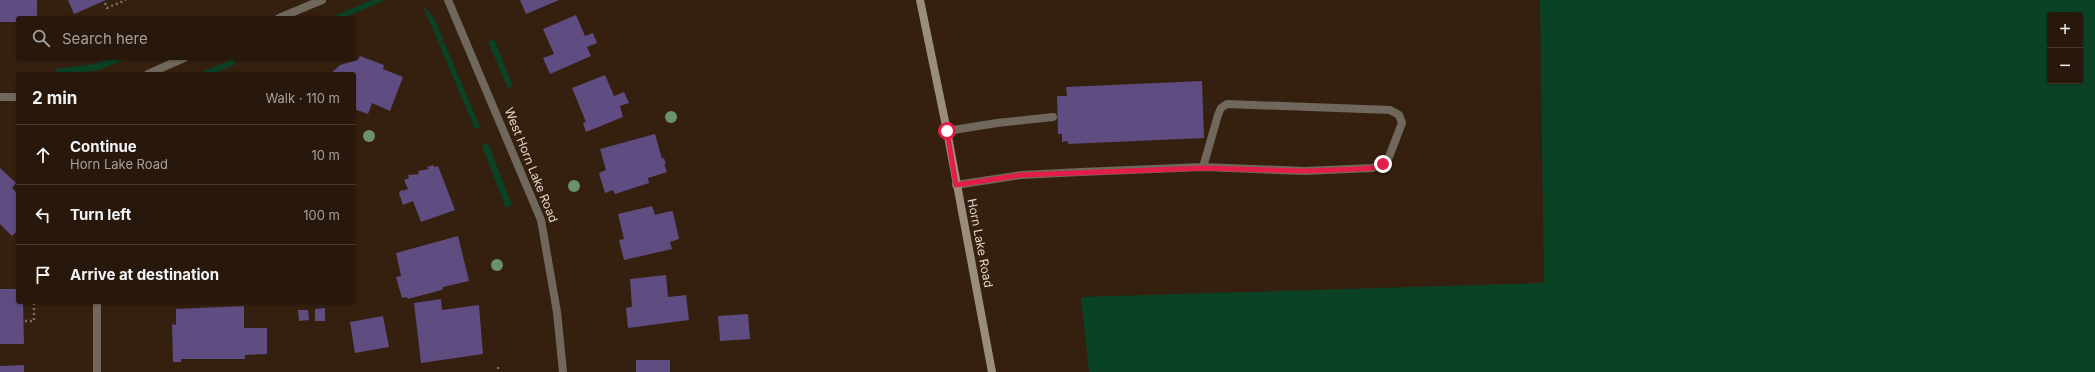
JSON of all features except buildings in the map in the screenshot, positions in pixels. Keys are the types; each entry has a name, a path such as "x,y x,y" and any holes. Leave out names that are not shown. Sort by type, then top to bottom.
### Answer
{"main road":[{"name":"Horn Lake Road","path":"920,0 947,131 992,372"}],"street":[{"path":"284,16 322,0"},
{"name":"West Horn Lake Road","path":"448,0 541,220 556,305 563,372"},
{"path":"152,72 180,60"},
{"path":"0,97 16,97"},
{"path":"956,185 1021,175 1203,168 1305,171 1372,168 1383,164 1390,157 1402,123 1399,115 1390,110 1227,104 1221,108 1218,115 1203,168"},
{"path":"947,131 997,123 1053,117"},
{"path":"97,304 97,372"}],"path":[{"path":"105,3 107,8 126,0"},
{"path":"25,321 34,321 34,304"},
{"path":"498,367 498,372"}],"green space":[{"path":"372,0 386,0 348,16 334,16"},
{"path":"1540,0 2095,0 2095,372 1089,372 1081,297 1544,283"},
{"path":"422,4 434,18 443,39 441,40 442,43 444,42 480,127 475,129"},
{"path":"494,39 513,86 508,88 488,42"},
{"path":"107,60 125,60 95,71 55,72 55,69 94,64"},
{"path":"231,60 233,60 235,64 217,72 202,72"},
{"path":"488,143 512,205 506,208 482,146"}],"route":[{"path":"947,131 956,185 1021,175 1203,168 1305,171 1372,168 1383,164"}]}
